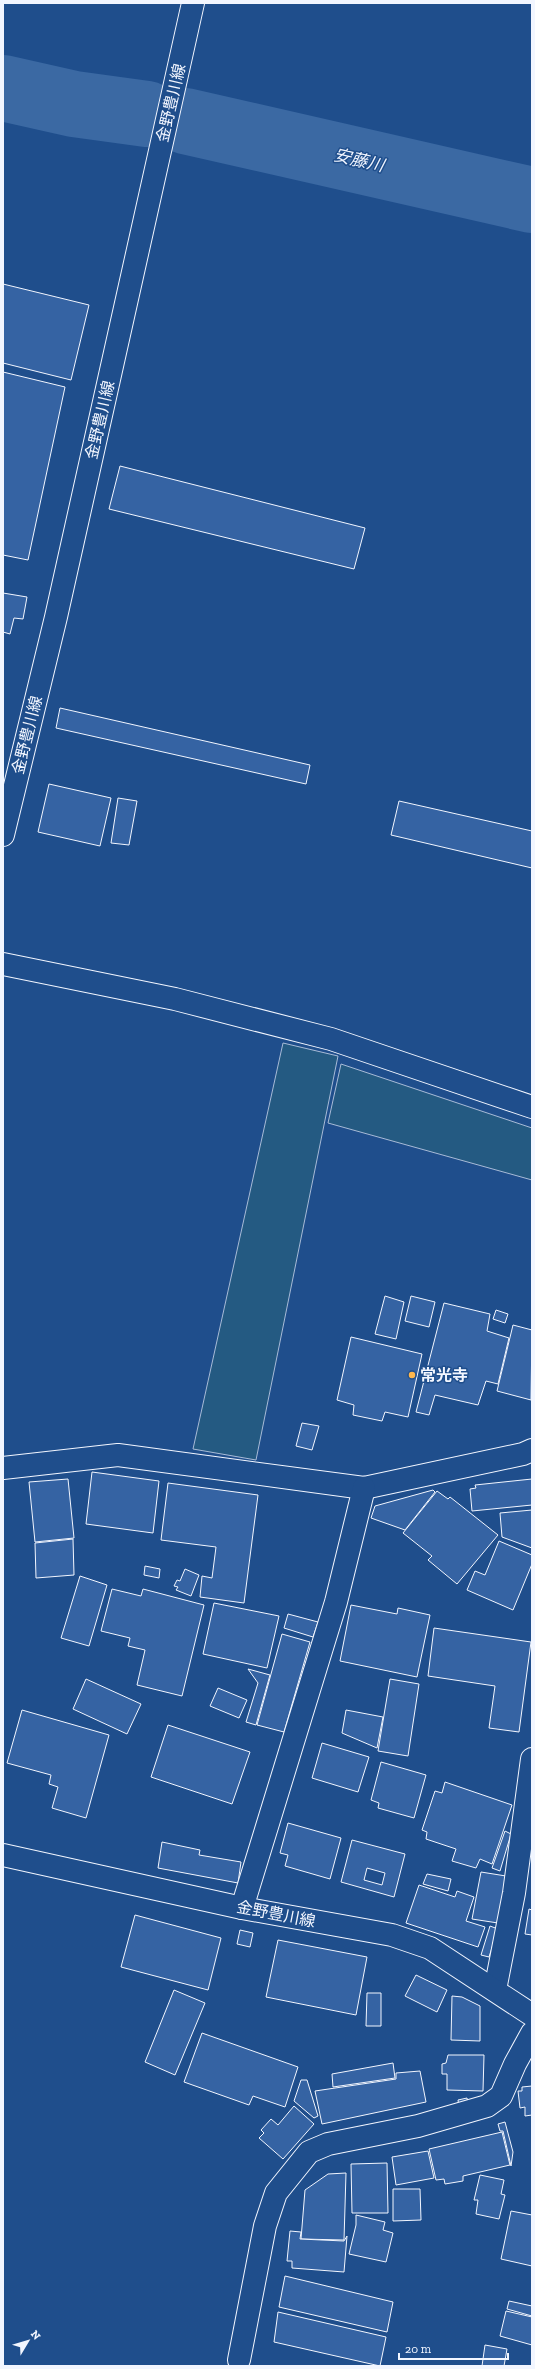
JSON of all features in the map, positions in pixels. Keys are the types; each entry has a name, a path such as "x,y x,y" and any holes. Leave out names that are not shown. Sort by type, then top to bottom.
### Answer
{"street":[{"name":"金野豊川線","path":"3,835 56,617 193,3"},
{"path":"3,964 175,999 331,1039 532,1107"},
{"path":"3,1468 118,1455 364,1488 523,1454 532,1450"},
{"path":"242,1908 336,1602 364,1488"},
{"path":"495,1990 514,1893 532,1759"},
{"name":"金野豊川線","path":"3,1855 242,1908 392,1935 430,1948 532,2015"},
{"path":"239,2360 265,2226 276,2193 309,2152 328,2144 418,2126 487,2106 501,2096 515,2064 532,2033"}],"shaded area":[{"path":"283,1043 338,1056 256,1460 193,1449"},
{"path":"341,1064 532,1128 532,1180 328,1123"}],"building":[{"path":"3,284 89,305 71,380 3,363"},
{"path":"3,372 65,387 28,560 3,555"},
{"path":"120,466 365,528 354,569 109,509"},
{"path":"3,593 27,597 23,619 14,618 10,634 3,632"},
{"path":"60,708 310,765 306,784 56,728"},
{"path":"49,784 111,798 100,846 38,832"},
{"path":"118,798 137,801 129,845 111,843"},
{"path":"399,801 532,831 532,868 391,835"},
{"path":"385,1296 404,1302 396,1339 375,1334"},
{"path":"411,1296 435,1302 429,1327 405,1321"},
{"path":"444,1303 490,1314 487,1331 509,1338 498,1384 486,1381 478,1405 435,1395 429,1415 416,1412"},
{"path":"496,1310 508,1314 505,1323 493,1319"},
{"path":"513,1325 532,1330 531,1400 497,1391"},
{"path":"351,1337 422,1354 408,1417 385,1412 382,1421 353,1415 354,1405 337,1400"},
{"path":"302,1423 319,1426 312,1450 296,1446"},
{"path":"92,1472 159,1481 153,1533 86,1524"},
{"path":"68,1479 74,1538 35,1542 29,1482"},
{"path":"532,1479 532,1505 472,1511 470,1489 476,1488 475,1485"},
{"path":"168,1483 258,1495 244,1603 200,1597 202,1576 212,1578 216,1547 161,1540"},
{"path":"433,1490 435,1492 405,1530 371,1518 375,1506"},
{"path":"437,1491 448,1499 450,1497 498,1535 457,1584 428,1560 432,1556 403,1533"},
{"path":"532,1510 532,1548 502,1537 500,1513"},
{"path":"73,1539 74,1575 36,1578 35,1543"},
{"path":"499,1541 532,1555 532,1564 513,1610 467,1590 475,1571 485,1575"},
{"path":"145,1566 160,1569 159,1578 144,1575"},
{"path":"185,1569 199,1575 191,1596 176,1590 178,1587 174,1586 177,1580 180,1581"},
{"path":"80,1576 107,1585 89,1646 61,1638"},
{"path":"112,1589 141,1596 143,1589 204,1605 182,1696 137,1685 145,1650 128,1646 130,1638 101,1631"},
{"path":"214,1603 279,1616 267,1668 203,1654"},
{"path":"351,1605 397,1614 398,1608 430,1615 417,1677 340,1661"},
{"path":"288,1614 318,1622 313,1637 284,1628"},
{"path":"434,1628 531,1642 519,1732 489,1728 495,1686 428,1676"},
{"path":"282,1634 310,1642 284,1732 257,1725"},
{"path":"248,1669 270,1675 256,1725 246,1722 258,1683"},
{"path":"86,1679 141,1704 127,1734 73,1709"},
{"path":"390,1679 419,1684 408,1756 378,1751"},
{"path":"218,1688 247,1700 239,1718 210,1706"},
{"path":"22,1710 109,1735 86,1818 52,1808 58,1787 49,1784 51,1775 7,1763"},
{"path":"346,1710 383,1717 377,1748 342,1733"},
{"path":"168,1725 250,1752 232,1804 151,1777"},
{"path":"322,1743 369,1757 358,1792 312,1778"},
{"path":"381,1762 426,1775 414,1818 378,1808 379,1803 371,1800"},
{"path":"445,1782 512,1805 492,1864 480,1859 476,1868 452,1861 456,1849 426,1839 427,1832 422,1830 435,1791 442,1793"},
{"path":"288,1823 341,1838 330,1879 285,1866 288,1855 280,1853"},
{"path":"505,1831 511,1834 500,1871 492,1868"},
{"path":"352,1840 405,1854 394,1897 341,1882","holes":["367,1868 385,1873 382,1885 364,1880"]},
{"path":"162,1842 200,1850 199,1855 241,1862 238,1883 158,1868"},
{"path":"481,1872 506,1876 498,1923 472,1919"},
{"path":"427,1874 451,1879 448,1891 423,1884"},
{"path":"419,1885 455,1897 457,1891 474,1897 466,1921 485,1927 478,1947 406,1923"},
{"path":"529,1909 532,1910 532,1935 525,1934"},
{"path":"135,1915 221,1938 208,1990 121,1967"},
{"path":"490,1926 498,1929 489,1957 481,1955"},
{"path":"240,1930 253,1933 250,1947 237,1944"},
{"path":"278,1940 367,1957 356,2015 266,1997"},
{"path":"416,1975 447,1990 437,2012 405,1996"},
{"path":"174,1990 205,2003 175,2075 145,2062"},
{"path":"367,1993 381,1993 381,2026 366,2026"},
{"path":"452,1996 462,1997 480,2006 480,2041 451,2040"},
{"path":"202,2033 298,2067 285,2107 253,2096 249,2105 184,2082"},
{"path":"448,2055 484,2055 483,2091 447,2090 447,2074 442,2074 442,2064 446,2063"},
{"path":"393,2063 395,2078 333,2087 332,2074"},
{"path":"420,2071 426,2102 322,2124 315,2091 396,2079 396,2073"},
{"path":"301,2080 307,2080 318,2116 314,2118 294,2101"},
{"path":"532,2086 532,2115 525,2116 525,2107 520,2108 518,2091 522,2091 522,2087"},
{"path":"467,2098 468,2104 459,2107 458,2100"},
{"path":"294,2106 314,2124 283,2159 259,2138 264,2133 261,2130 271,2119 278,2125"},
{"path":"505,2122 513,2152 511,2166 503,2131 500,2131 498,2124"},
{"path":"502,2132 510,2165 463,2176 463,2181 445,2184 444,2179 436,2180 429,2149"},
{"path":"428,2151 434,2178 396,2185 392,2157"},
{"path":"387,2163 388,2213 352,2213 351,2164"},
{"path":"346,2173 344,2240 301,2239 305,2190 328,2174"},
{"path":"480,2175 504,2180 501,2194 505,2195 499,2219 476,2214 478,2200 474,2200"},
{"path":"393,2189 420,2189 421,2220 393,2221"},
{"path":"511,2211 532,2215 532,2266 501,2259"},
{"path":"356,2215 385,2222 383,2230 393,2233 386,2262 349,2254 356,2225"},
{"path":"290,2231 301,2232 300,2239 344,2241 347,2236 344,2272 292,2268 292,2261 287,2261"},
{"path":"285,2276 393,2302 387,2332 279,2307"},
{"path":"509,2301 532,2306 532,2316 507,2309"},
{"path":"506,2311 532,2317 532,2345 500,2336"},
{"path":"278,2312 386,2337 380,2366 274,2342"},
{"path":"485,2345 507,2349 504,2366 482,2366"}],"waterway":[{"name":"安藤川","path":"3,88 74,104 147,114"},
{"name":"安藤川","path":"185,121 532,200"}],"place":[{"name":"常光寺","path":"412,1375"}]}
